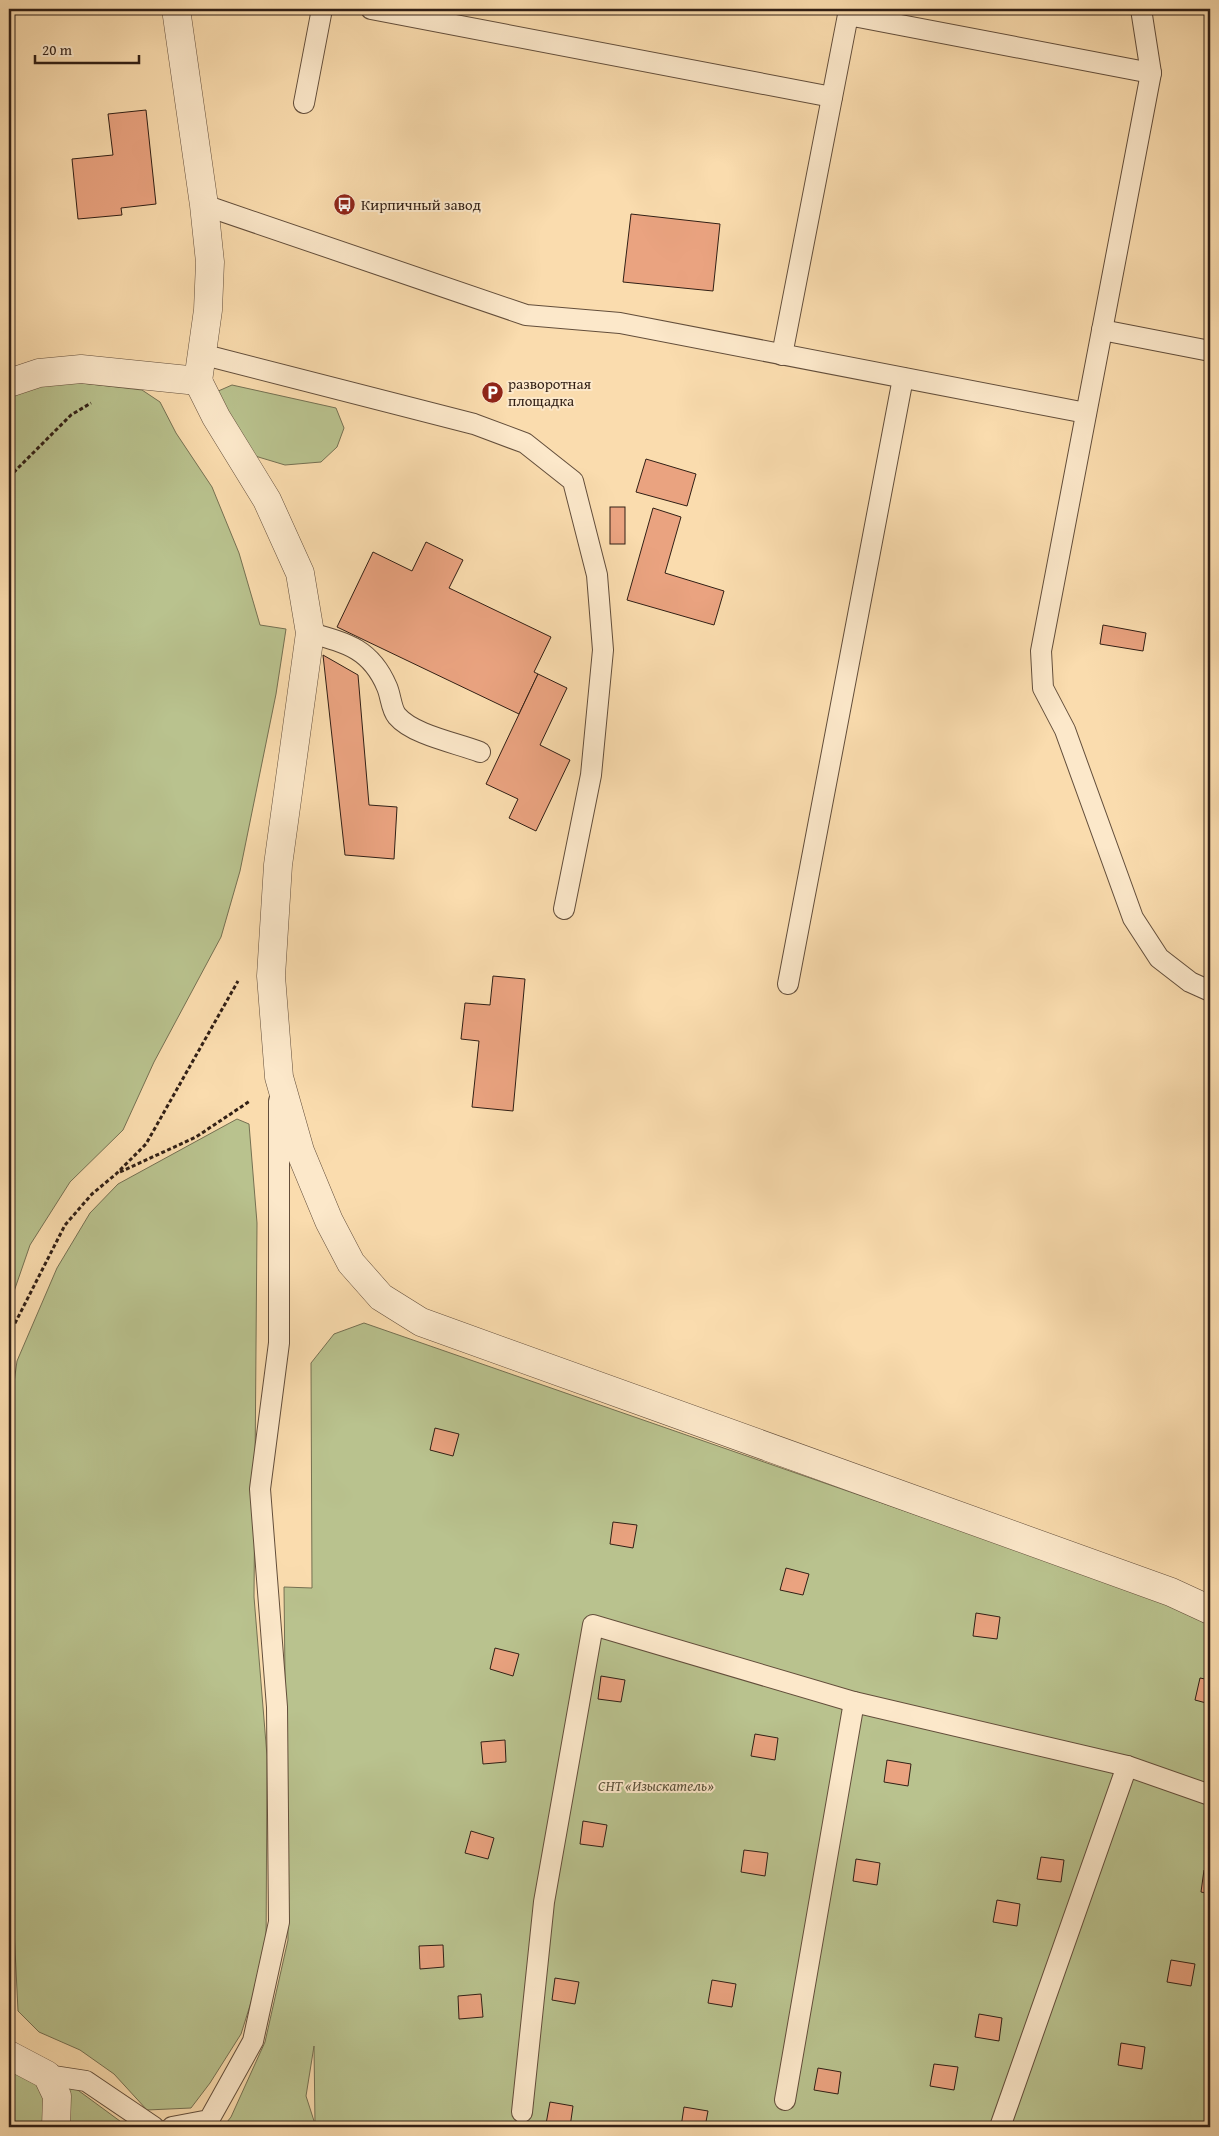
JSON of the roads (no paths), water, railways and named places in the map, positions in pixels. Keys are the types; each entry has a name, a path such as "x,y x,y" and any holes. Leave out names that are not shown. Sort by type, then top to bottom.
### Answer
{"street":[{"path":"176,9 204,205 210,262 208,310 198,381 216,418 267,500 300,573 310,633 278,865 271,976 279,1077 300,1150 329,1221 352,1263 381,1297 421,1322 1171,1592 1210,1610"},
{"path":"9,383 39,373 81,368 198,381"},
{"path":"9,2055 47,2075 57,2096 56,2127"}],"lane":[{"path":"304,104 322,9"},
{"path":"371,9 832,97"},
{"path":"1141,9 1151,73 1041,650 1043,688 1072,748 1133,918 1159,958 1190,982 1210,991"},
{"path":"782,355 848,15 1151,73"},
{"path":"204,205 526,314 620,323 1086,413"},
{"path":"1102,330 1210,351"},
{"path":"202,354 474,424 525,443 573,481 597,575 603,650 591,775 564,909"},
{"path":"788,984 903,378"},
{"path":"310,633 360,650 375,665 387,687 396,715 412,728 480,752"},
{"path":"172,2127 209,2120 252,2041 278,1922 276,1707 260,1489 279,1343 279,1077"},
{"path":"522,2112 544,1902 593,1625 854,1702 1127,1766 1210,1795"},
{"path":"785,2100 854,1702"},
{"path":"1000,2127 1127,1766"},
{"path":"47,2075 86,2081 154,2127"}],"place":[{"name":"Кирпичный завод","path":"345,205"},
{"name":"разворотная площадка","path":"492,393"}],"park label":[{"name":"СНТ «Изыскатель»","path":"656,1786"}]}
